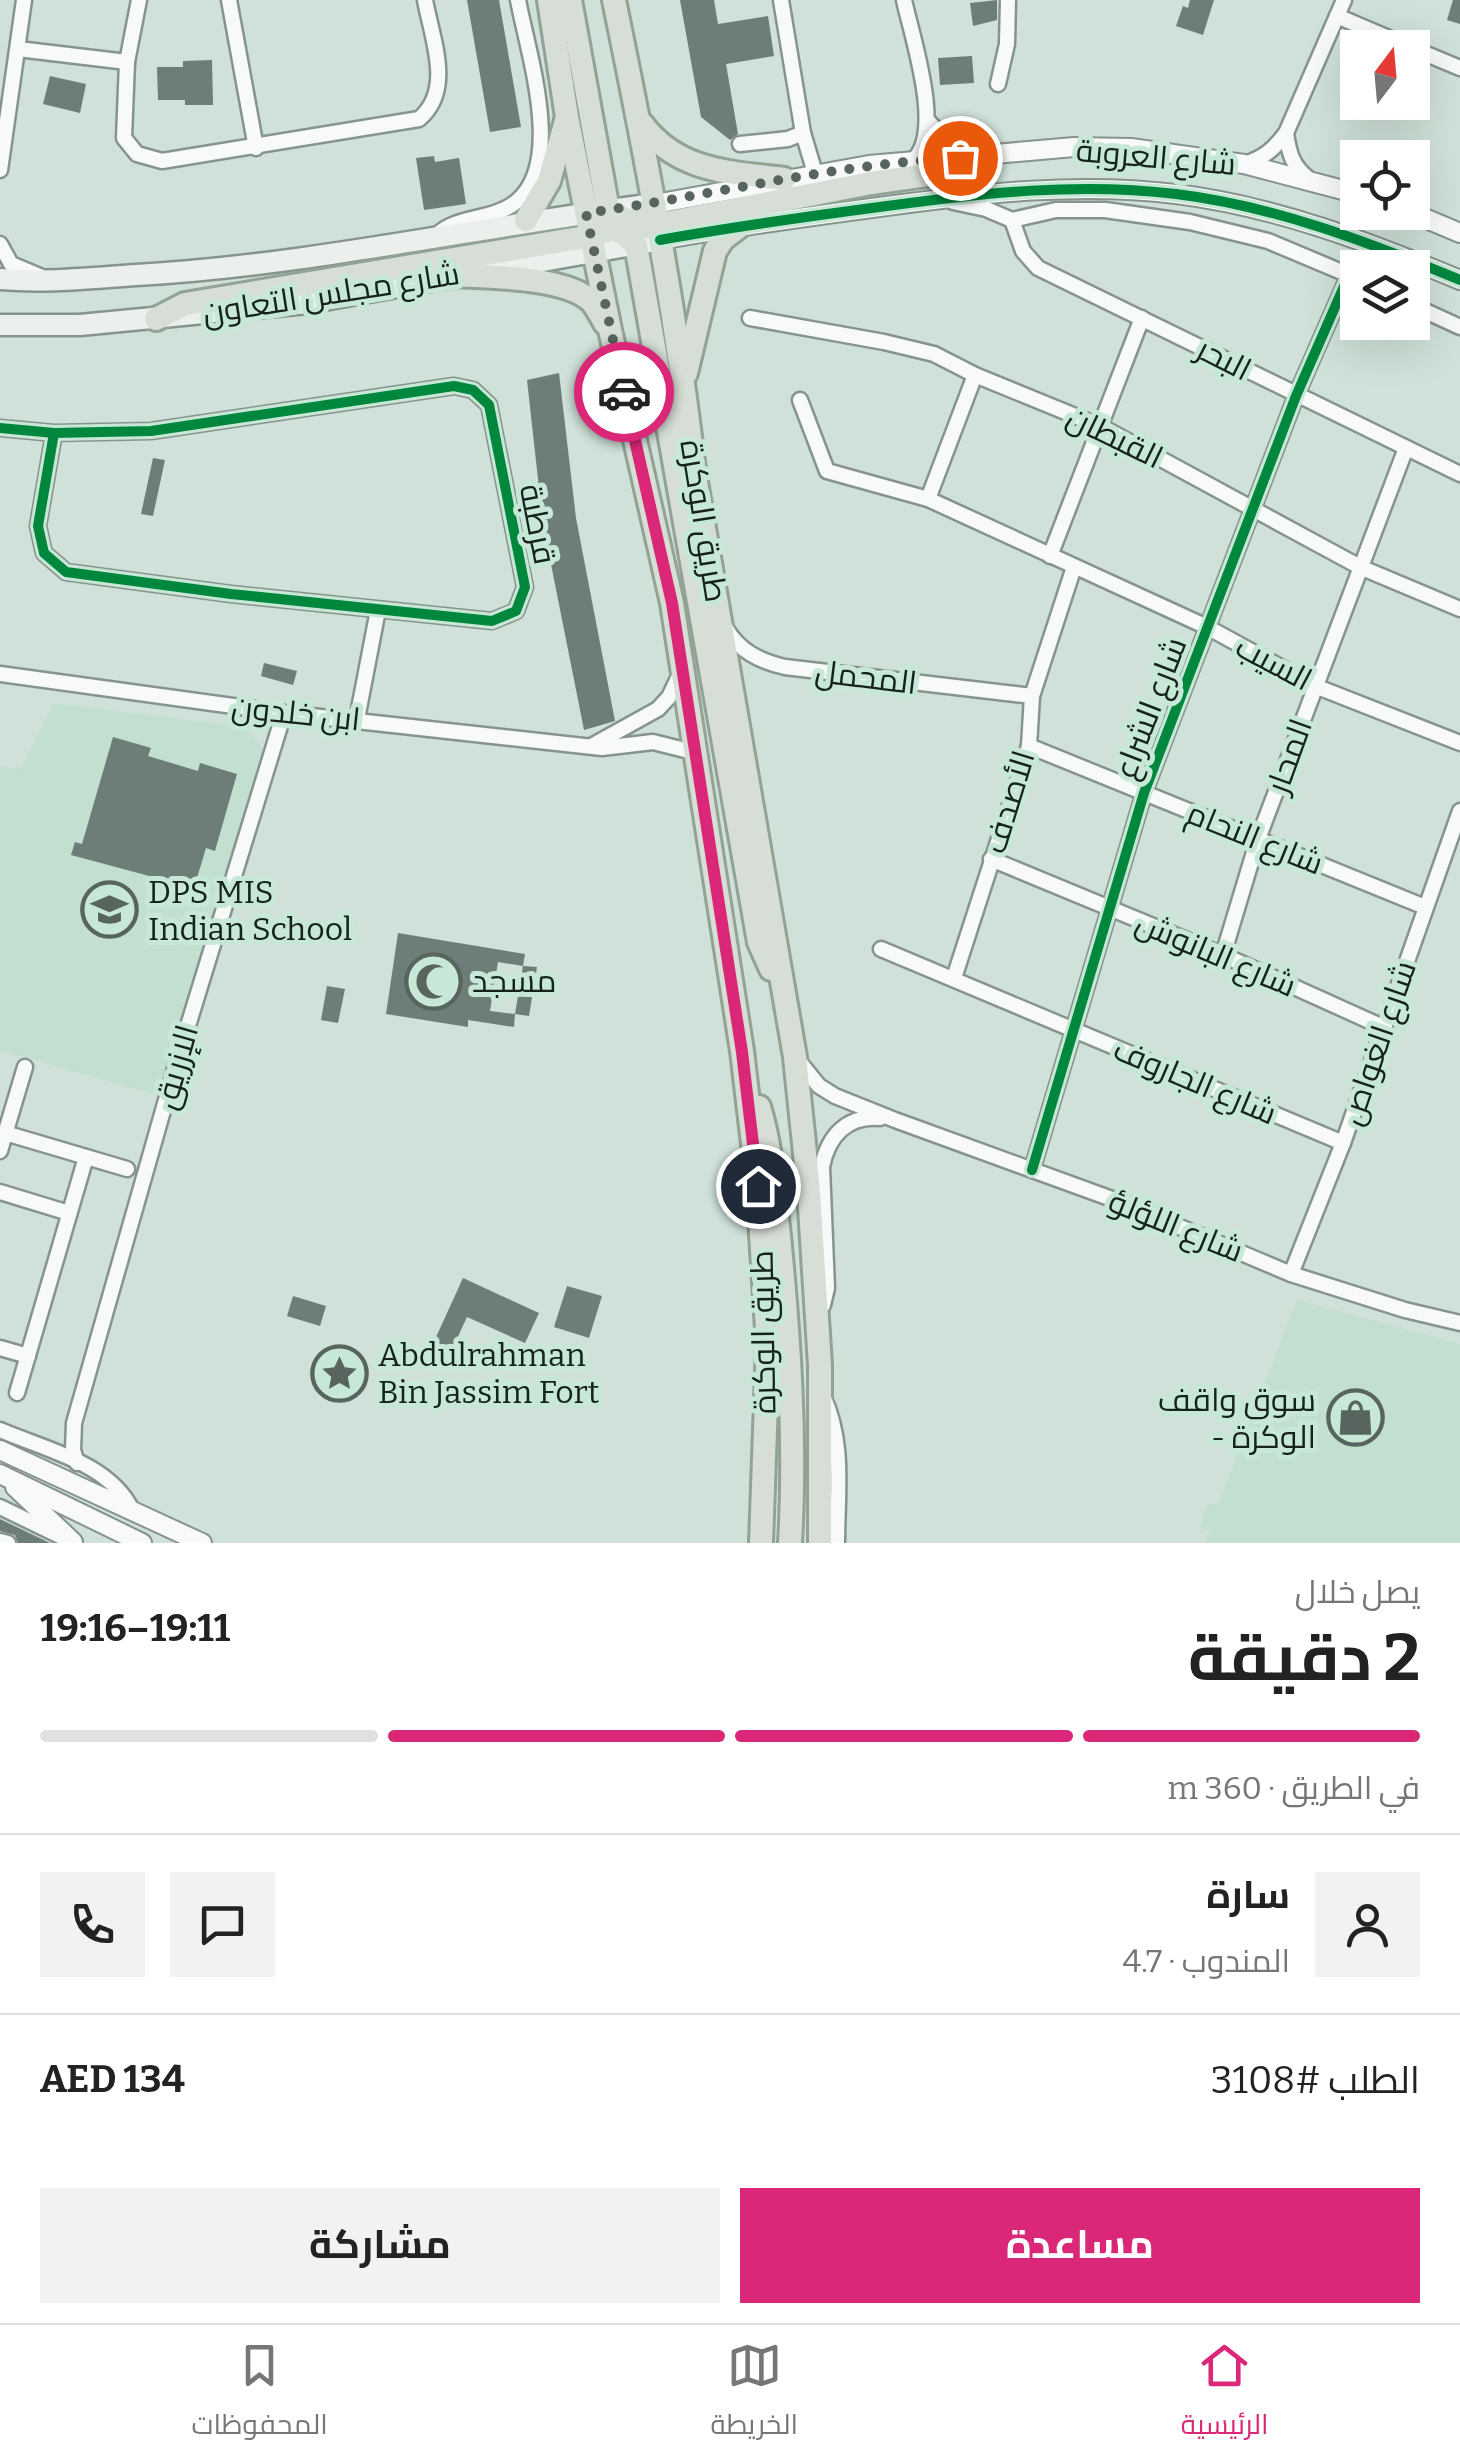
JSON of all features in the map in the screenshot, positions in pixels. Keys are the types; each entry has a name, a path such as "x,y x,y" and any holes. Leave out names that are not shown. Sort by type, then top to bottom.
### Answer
{"highway":[{"name":"طريق الوكرة","path":"550,0 568,117 625,228 684,381 694,470 795,1056 817,1327 820,1543"},
{"path":"570,0 625,228 759,942 786,1004"},
{"name":"طريق الوكرة","path":"617,0 637,117 610,330 672,603 742,1052 758,1186 768,1345 761,1543"},
{"path":"526,220 549,181 568,117"},
{"path":"637,117 656,143 671,154 726,171 784,180"},
{"path":"156,319 186,304 872,183 968,170 986,156"},
{"path":"684,381 715,251 740,226"},
{"path":"452,275 510,278 568,289 590,300 610,330"},
{"path":"742,1052 768,1135 784,1287 793,1458 790,1543"}],"main road":[{"name":"شارع مجلس التعاون","path":"0,279 52,281 280,262 526,220 625,228"},
{"name":"شارع مجلس التعاون","path":"0,325 80,325 307,304 452,275 625,228"}],"street":[{"path":"0,170 24,0"},
{"path":"139,0 127,62 124,138 137,154 162,161 419,119 431,110 440,78 425,0"},
{"path":"229,0 256,148"},
{"path":"434,238 446,226 494,215 516,202 532,184 541,162 543,134 518,0"},
{"path":"781,0 803,133 815,172"},
{"path":"904,0 928,121 924,145 911,162"},
{"path":"998,84 1007,44 1008,0"},
{"path":"1244,164 1260,160 1286,132 1344,0"},
{"path":"1337,16 1370,30"},
{"path":"18,49 127,62"},
{"path":"1430,56 1460,68"},
{"path":"928,121 950,146 986,156"},
{"path":"1286,132 1288,152 1297,169 1312,180"},
{"path":"740,144 788,139 803,133"},
{"name":"شارع العروبة","path":"625,228 815,172 1102,146 1244,164 1340,189"},
{"name":"شارع العروبة","path":"625,228 740,226 932,200 1060,188 1178,194 1291,218 1460,280"},
{"name":"شارع العروبة","path":"932,200 966,204 1012,220 1056,210 1162,216 1268,242 1340,272"},
{"name":"البحر","path":"1012,220 1023,251 1038,268 1460,474"},
{"path":"1430,220 1460,233"},
{"path":"0,244 11,264 52,281"},
{"name":"شارع الشراع","path":"1032,1170 1144,792 1296,396 1340,304"},
{"path":"1430,313 1460,327"},
{"name":"القبطان","path":"750,318 934,354 975,375 1102,426 1360,568 1460,609"},
{"path":"1050,556 1142,318"},
{"path":"928,499 975,375"},
{"name":"قرطبة","path":"0,428 54,433 151,431 454,386 473,390 489,405 526,588 516,610 492,621 66,572 44,553 38,526 54,433"},
{"name":"السيب","path":"800,400 827,471 928,499 1206,627 1315,686 1460,742"},
{"name":"المحار","path":"1224,956 1258,839 1406,448"},
{"name":"الأصدف","path":"954,978 1029,746 1032,696 1074,567"},
{"path":"357,720 378,610"},
{"name":"المحمل","path":"720,618 730,636 764,662 1032,696"},
{"path":"593,745 658,709 683,668"},
{"name":"ابن خلدون","path":"0,674 284,713 602,748 653,742 697,753"},
{"name":"الإزريق","path":"77,1462 74,1424 176,1065 284,713"},
{"name":"شارع النحام","path":"1029,746 1425,907"},
{"name":"شارع الغواص","path":"1291,1274 1343,1144 1460,810"},
{"name":"شارع البانوش","path":"991,859 1385,1028"},
{"name":"شارع الجاروف","path":"881,949 1343,1144"},
{"name":"شارع اللؤلؤ","path":"795,1056 819,1086 835,1096 1134,1208 1291,1274 1460,1323"},
{"path":"0,1151 25,1068"},
{"name":"شارع اللؤلؤ","path":"817,1327 826,1288 822,1167 826,1151 837,1132 855,1120 895,1120"},
{"path":"5,1133 127,1169"},
{"path":"17,1393 86,1157"},
{"path":"0,1192 69,1213"},
{"path":"0,1348 28,1356"},
{"path":"820,1390 833,1416 837,1439 837,1543"},
{"path":"34,1445 52,1442 74,1424"},
{"path":"0,1430 112,1481 134,1513"},
{"path":"0,1450 202,1543"},
{"path":"0,1474 74,1542"},
{"path":"0,1474 142,1543"},
{"path":"0,1507 74,1542"},
{"path":"0,1541 8,1543"}],"shaded area":[{"name":"DPS MIS Indian School","path":"54,703 245,727 264,750 164,1097 0,1050 0,766 21,769"},
{"name":"سوق واقف - الوكرة","path":"1297,1300 1460,1344 1460,1543 1205,1543 1211,1531 1200,1527 1207,1504 1218,1505"}],"building":[{"path":"467,0 499,0 521,127 490,132"},
{"path":"680,0 714,0 718,24 768,16 774,56 726,64 738,134 730,140 701,117"},
{"path":"997,0 997,20 973,26 970,3"},
{"path":"1190,0 1214,0 1203,35 1176,26 1183,6 1188,8"},
{"path":"1453,0 1460,0 1460,24 1447,20"},
{"path":"972,56 974,83 940,85 938,58"},
{"path":"212,60 213,105 158,100 157,67 183,67 183,61"},
{"path":"50,76 86,84 80,113 43,104"},
{"path":"434,156 435,162 459,158 466,204 424,210 416,158"},
{"path":"559,373 576,518 615,721 584,730 543,524 527,380"},
{"path":"153,458 165,460 153,516 141,514"},
{"path":"264,663 297,671 293,685 261,676"},
{"path":"113,737 151,748 148,756 198,771 200,763 237,774 215,851 206,848 194,888 71,855 75,842 82,844"},
{"name":"مسجد","path":"398,933 525,954 523,966 498,962 490,1011 515,1014 514,1027 468,1020 468,1027 386,1014"},
{"name":"مسجد","path":"523,966 537,967 529,1016 515,1014"},
{"path":"327,986 345,989 338,1023 321,1020"},
{"path":"463,1278 539,1313 525,1343 467,1317 444,1367 426,1359"},
{"path":"567,1286 602,1296 589,1338 554,1327"},
{"path":"293,1296 326,1306 320,1326 287,1316"},
{"path":"0,1519 50,1543 18,1543 15,1535 0,1531"}],"cycle path":[{"path":"660,240 959,197 1103,189 1176,194 1285,216 1460,280"},
{"path":"1032,1170 1144,793 1296,396 1340,296"},
{"path":"0,428 54,433 151,431 454,386 473,390 489,405 525,587 516,611 492,621 231,594 66,572 44,553 38,526 54,433"}],"way so far":[{"path":"624,392 586,213 655,204 815,172 960,158"}],"place":[{"name":"DPS MIS Indian School","path":"109,910"},
{"name":"مسجد","path":"433,981"},
{"name":"Abdulrahman Bin Jassim Fort","path":"339,1373"},
{"name":"سوق واقف - الوكرة","path":"1355,1418"}],"route":[{"path":"624,392 672,603 742,1052 758,1186"}]}
